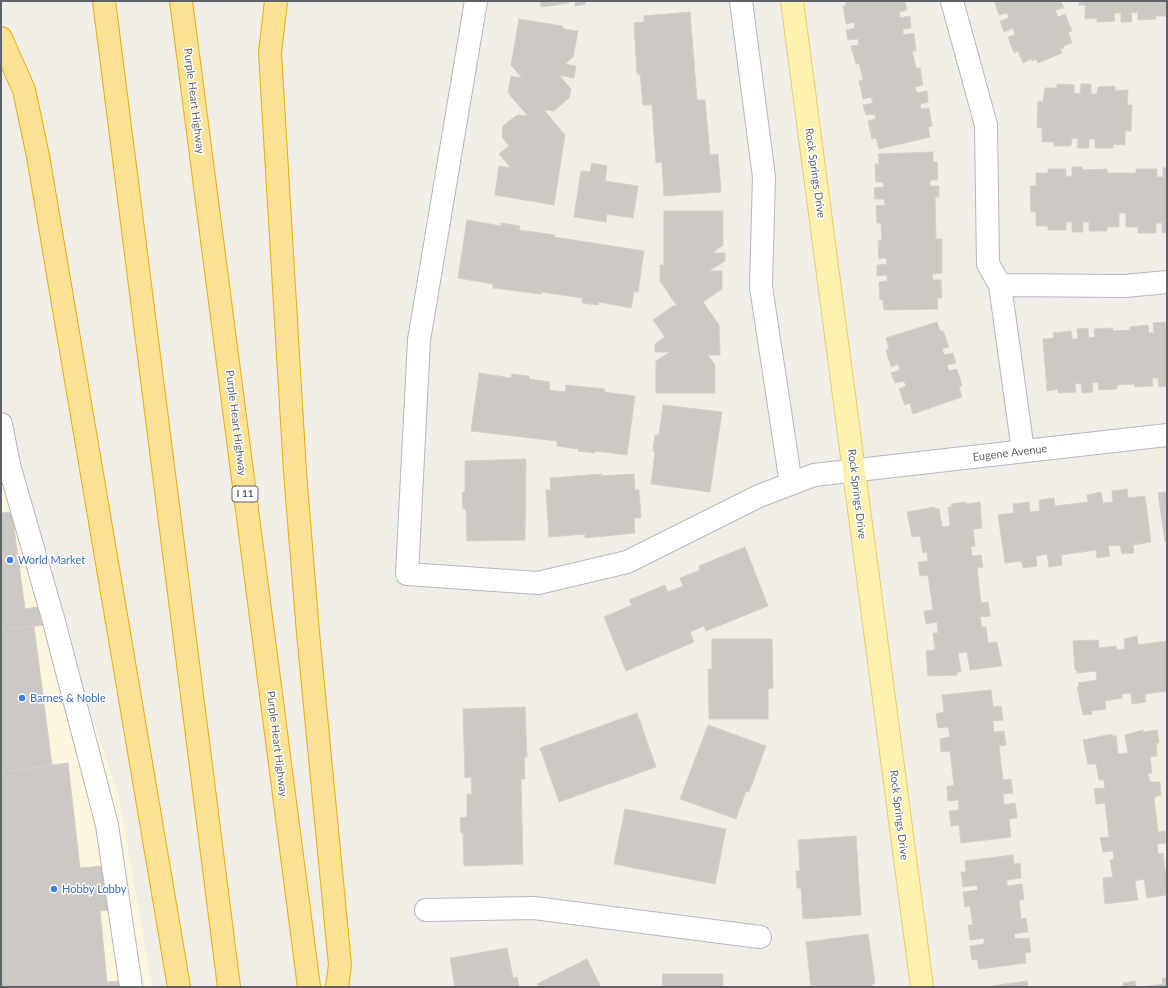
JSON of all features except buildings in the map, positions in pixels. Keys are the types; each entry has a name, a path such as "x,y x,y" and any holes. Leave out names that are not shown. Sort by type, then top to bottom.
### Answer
{"highway":[{"path":"104,1 229,987"},
{"name":"Purple Heart Highway","path":"181,1 309,987"},
{"path":"276,1 270,53 295,464 308,633 340,965 337,987"},
{"path":"1,38 24,90 38,156 179,987"}],"main road":[{"name":"Rock Springs Drive","path":"792,1 922,987"}],"street":[{"name":"Eugene Avenue","path":"476,1 419,340 407,574 538,583 627,562 759,496 814,475 1167,435"},
{"path":"741,1 764,178 761,287 791,484"},
{"path":"952,1 986,125 988,264 1000,285 1023,451"},
{"path":"1000,285 1125,286 1167,282"},
{"path":"1,424 9,465 53,618 107,825 131,987"},
{"path":"426,910 534,908 760,937"}],"shaded area":[{"path":"1,450 119,797 152,987 1,987"}],"place":[{"name":"World Market","path":"10,560"},
{"name":"Barnes & Noble","path":"22,698"},
{"name":"Hobby Lobby","path":"54,889"}]}
